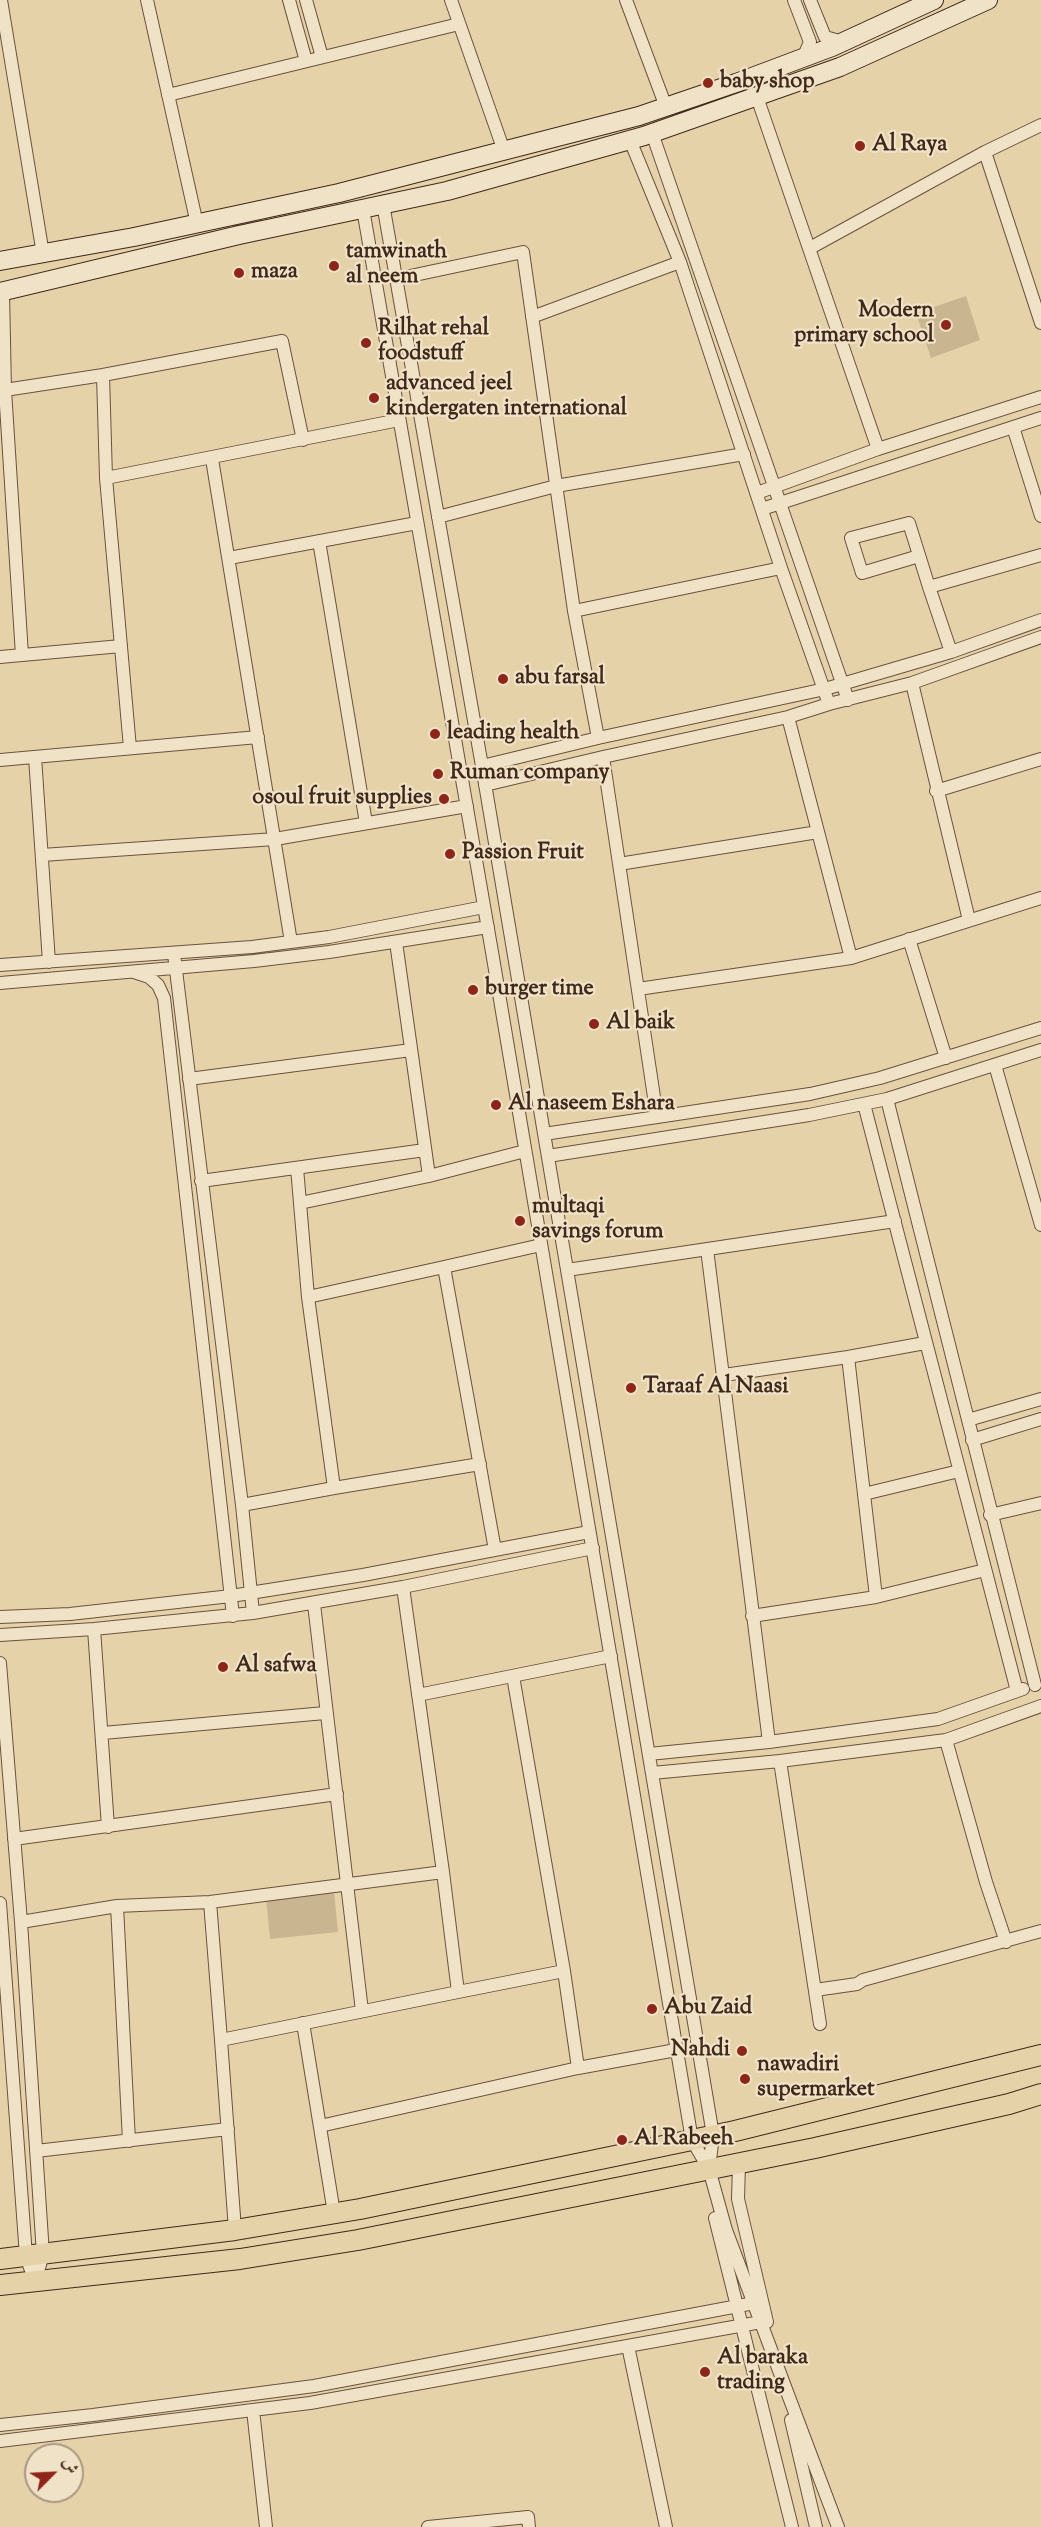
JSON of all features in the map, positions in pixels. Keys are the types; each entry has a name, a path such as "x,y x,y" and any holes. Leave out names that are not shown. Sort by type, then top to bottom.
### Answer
{"main road":[{"path":"0,261 197,224 339,193 666,107 803,58 934,0"},
{"path":"1,292 239,235 447,191 630,140 840,67 988,0"},
{"path":"0,2259 235,2230 546,2172 692,2140 1041,2055"},
{"path":"0,2285 240,2259 358,2240 739,2164 1009,2104 1041,2094"}],"street":[{"path":"1,0 43,254"},
{"path":"147,0 197,224"},
{"path":"289,0 306,61"},
{"path":"306,0 322,57"},
{"path":"451,0 504,151"},
{"path":"626,0 666,107"},
{"path":"794,0 810,42 803,58"},
{"path":"810,0 825,37 843,42"},
{"path":"168,95 459,24"},
{"path":"757,97 878,449"},
{"path":"810,248 984,152 1041,126"},
{"path":"652,133 776,486 848,700"},
{"path":"630,140 680,262 781,568 829,704"},
{"path":"984,152 1041,323"},
{"path":"383,204 482,766 713,2135 709,2169"},
{"path":"363,209 488,927 692,2140 709,2169 726,2230 838,2527"},
{"path":"396,279 523,252 574,610 598,738"},
{"path":"532,317 680,262"},
{"path":"1,292 22,655"},
{"path":"5,390 103,375 282,341 303,440"},
{"path":"103,375 106,478 130,748"},
{"path":"757,493 878,449 1041,397"},
{"path":"762,509 1041,418"},
{"path":"106,478 212,459 399,420"},
{"path":"1013,427 1041,516"},
{"path":"438,517 556,486 744,454"},
{"path":"212,459 291,942"},
{"path":"229,558 417,523"},
{"path":"919,556 862,573 851,538 909,523 951,652"},
{"path":"319,541 366,823"},
{"path":"929,587 1041,555"},
{"path":"574,610 781,568"},
{"path":"482,766 825,688 951,652 1041,620"},
{"path":"485,785 788,717 912,683 1041,637"},
{"path":"0,657 121,646"},
{"path":"912,683 936,791 969,920"},
{"path":"788,717 851,958"},
{"path":"0,760 258,737"},
{"path":"36,757 49,962"},
{"path":"603,757 657,1117"},
{"path":"936,791 1041,759"},
{"path":"42,855 275,839 466,806"},
{"path":"619,864 818,832"},
{"path":"638,989 851,958 1041,898"},
{"path":"0,964 174,954 291,942 484,907"},
{"path":"0,982 254,962 488,927"},
{"path":"909,939 946,1058"},
{"path":"396,942 429,1176"},
{"path":"174,954 242,1505 253,1613"},
{"path":"134,972 149,977 158,985 164,998 233,1616"},
{"path":"544,1134 810,1094 880,1078 1041,1028"},
{"path":"189,1079 411,1050"},
{"path":"548,1156 809,1115 864,1104 887,1099 1041,1050"},
{"path":"995,1065 1036,1186 1041,1225"},
{"path":"649,1754 769,1742 938,1719 1038,1684 990,1515 887,1099"},
{"path":"864,1104 1017,1691"},
{"path":"201,1181 425,1150"},
{"path":"300,1203 429,1176 525,1151"},
{"path":"297,1168 308,1297 334,1488"},
{"path":"567,1270 895,1221"},
{"path":"308,1297 541,1245"},
{"path":"707,1249 769,1742"},
{"path":"444,1267 495,1550"},
{"path":"724,1375 925,1343"},
{"path":"848,1357 876,1597"},
{"path":"968,1420 1041,1399"},
{"path":"972,1440 1041,1419"},
{"path":"242,1505 480,1464"},
{"path":"864,1494 959,1471"},
{"path":"990,1515 1041,1503"},
{"path":"0,1617 70,1614 231,1596 363,1575 589,1532"},
{"path":"0,1635 233,1616 314,1604 593,1548"},
{"path":"752,1616 876,1597 985,1570"},
{"path":"403,1587 458,1992"},
{"path":"314,1604 325,1713 337,1794 362,2011"},
{"path":"94,1629 108,1827"},
{"path":"418,1695 611,1656"},
{"path":"0,1664 21,1922 36,2151 35,2282"},
{"path":"513,1676 564,1971 578,2068"},
{"path":"652,1773 780,1761 946,1740 1041,1706"},
{"path":"103,1733 325,1713"},
{"path":"946,1740 986,1882 1006,1942"},
{"path":"780,1761 820,2024"},
{"path":"14,1839 337,1794"},
{"path":"21,1922 117,1906 210,1902 443,1872"},
{"path":"210,1902 235,2230"},
{"path":"0,1903 34,2255"},
{"path":"117,1906 129,2142"},
{"path":"815,1990 857,1984 863,1980 1041,1931"},
{"path":"221,2040 564,1971"},
{"path":"303,2023 334,2213"},
{"path":"320,2126 578,2068 676,2050"},
{"path":"36,2151 228,2129"},
{"path":"739,2164 738,2199 816,2527"},
{"path":"711,2205 792,2527"},
{"path":"0,2425 314,2386 754,2303"},
{"path":"0,2440 310,2403 761,2322"},
{"path":"628,2346 666,2527"},
{"path":"254,2410 266,2527"},
{"path":"428,2527 528,2517 529,2527"}],"shaded area":[{"path":"966,296 980,340 931,358 916,313"},
{"path":"334,1892 338,1932 270,1939 266,1898"}],"place":[{"name":"baby shop","path":"708,83"},
{"name":"Al Raya","path":"860,146"},
{"name":"tamwinath al neem","path":"334,266"},
{"name":"maza","path":"239,273"},
{"name":"Modern primary school","path":"946,325"},
{"name":"Rilhat rehal foodstuff","path":"366,343"},
{"name":"advanced jeel kindergaten international","path":"374,398"},
{"name":"abu farsal","path":"503,679"},
{"name":"leading health","path":"435,734"},
{"name":"Ruman company","path":"438,774"},
{"name":"osoul fruit supplies","path":"444,799"},
{"name":"Passion Fruit","path":"450,854"},
{"name":"burger time","path":"473,990"},
{"name":"Al baik","path":"594,1024"},
{"name":"Al naseem Eshara","path":"496,1105"},
{"name":"multaqi savings forum","path":"520,1221"},
{"name":"Taraaf Al Naasi","path":"631,1388"},
{"name":"Al safwa","path":"223,1667"},
{"name":"Abu Zaid","path":"652,2009"},
{"name":"Nahdi","path":"742,2051"},
{"name":"nawadiri supermarket","path":"745,2079"},
{"name":"Al Rabeeh","path":"622,2140"},
{"name":"Al baraka trading","path":"705,2372"}]}
